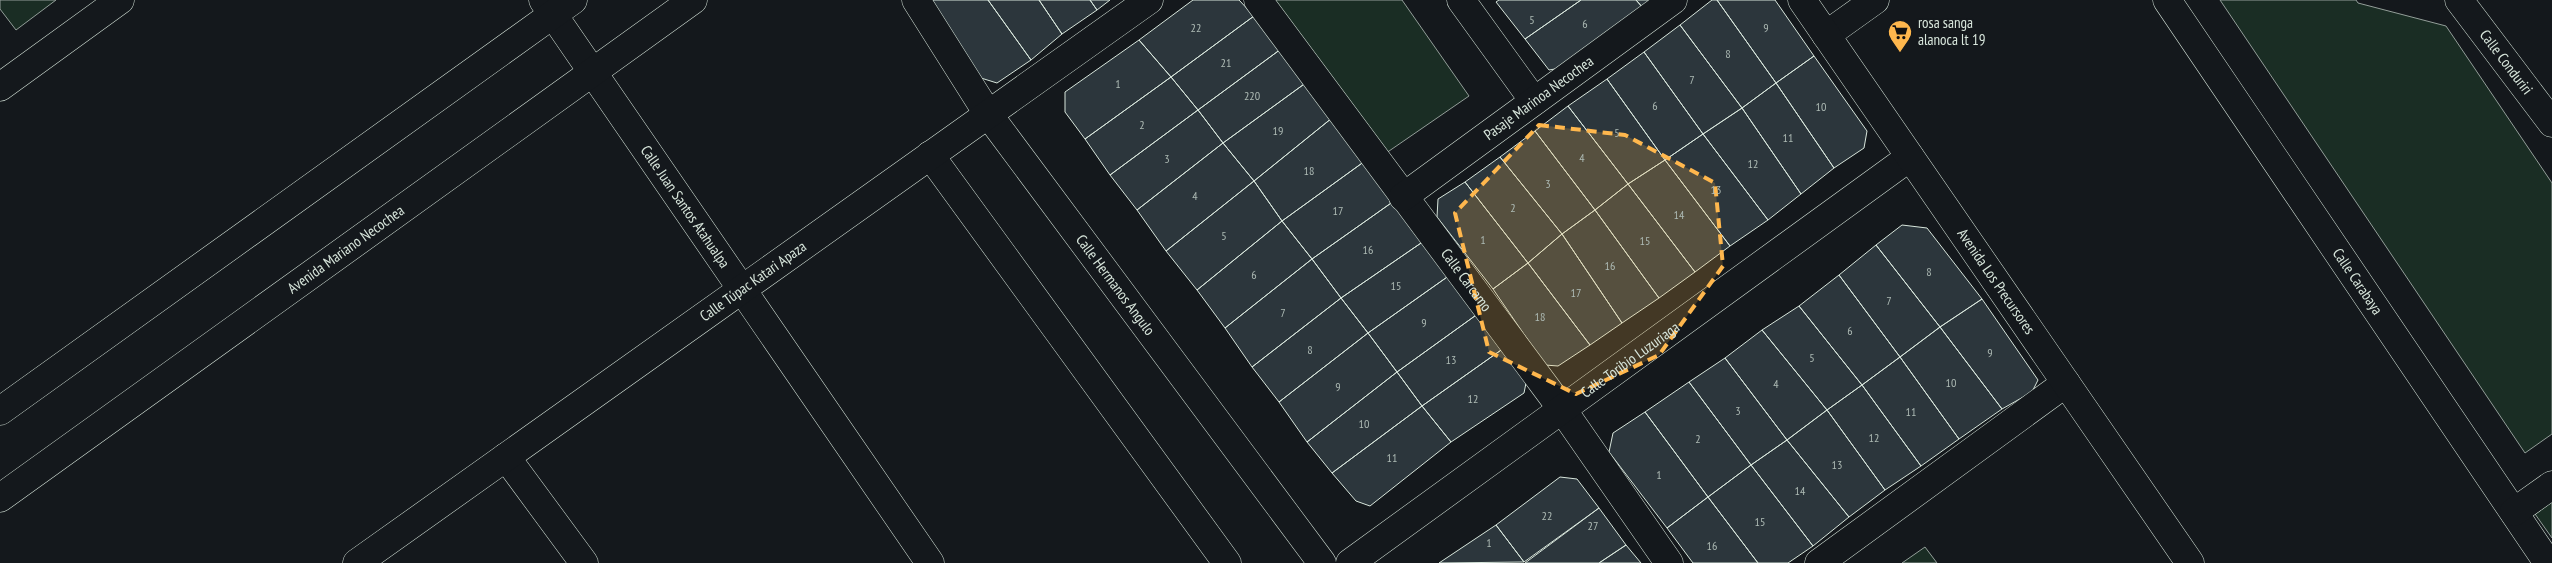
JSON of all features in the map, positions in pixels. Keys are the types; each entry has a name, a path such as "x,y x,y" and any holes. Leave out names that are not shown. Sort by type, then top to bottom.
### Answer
{"street":[{"path":"0,87 120,0"},
{"name":"Avenida Mariano Necochea","path":"0,498 694,0"},
{"name":"Calle Hermanos Angulo","path":"916,0 988,114 1322,563"},
{"name":"Calle Túpac Katari Apaza","path":"357,563 1148,0"},
{"name":"Calle Carcamo","path":"1258,0 1562,409 1669,563"},
{"path":"1461,0 1534,101"},
{"name":"Pasaje Marinoa Necochea","path":"1403,197 1673,0"},
{"name":"Avenida Los Precursores","path":"1802,0 2066,383 2182,560"},
{"path":"1826,35 1875,0"},
{"name":"Calle Carabaya","path":"2167,0 2548,563"},
{"name":"Calle Conduriri","path":"2459,0 2552,123"},
{"path":"0,411 556,5"},
{"name":"Calle Juan Santos Atahualpa","path":"556,5 592,72 930,563"},
{"path":"930,156 1227,563"},
{"name":"Calle Toribio Luzuriaga","path":"1350,563 1910,157"},
{"path":"1819,563 2066,383"},
{"path":"506,457 584,563"},
{"path":"2514,512 2552,485"}],"highlighted area":[{"path":"1539,125 1625,135 1715,183 1723,266 1659,355 1576,394 1489,352 1455,213"}],"green space":[{"path":"0,0 56,0 16,30 0,9"},
{"path":"1265,0 1402,0 1469,96 1376,160"},
{"path":"2220,0 2356,0 2358,3 2446,26 2552,183 2552,434 2525,453"},
{"path":"2552,502 2552,538 2535,514"},
{"path":"1925,547 1937,563 1902,563"}],"building":[{"path":"933,0 988,0 1031,60 997,83 981,78 929,3"},
{"path":"988,0 1039,0 1062,34 1031,60"},
{"path":"1039,0 1090,0 1097,10 1062,34"},
{"path":"1090,0 1110,0 1097,10"},
{"path":"1193,0 1239,0 1254,16 1171,77 1139,40"},
{"path":"1499,0 1581,0 1525,39 1496,2"},
{"path":"1581,0 1636,0 1644,9 1561,68 1549,70 1525,39"},
{"path":"1636,0 1657,0 1644,9"},
{"path":"1712,0 1717,0 1776,83 1742,108 1680,25"},
{"path":"1717,0 1775,0 1814,56 1776,83"},
{"path":"1254,16 1281,49 1198,110 1171,77"},
{"path":"1680,25 1742,108 1703,134 1644,52"},
{"path":"1139,40 1171,77 1085,139 1065,112 1065,92"},
{"path":"1281,49 1307,82 1223,143 1198,110"},
{"path":"1644,52 1703,134 1665,160 1607,79"},
{"path":"1814,56 1867,131 1864,148 1834,168 1776,83"},
{"path":"1171,77 1198,110 1110,175 1085,139"},
{"path":"1607,79 1665,160 1628,184 1568,106"},
{"path":"1307,82 1332,118 1254,181 1223,143"},
{"path":"1776,83 1834,168 1801,194 1742,108"},
{"path":"1568,106 1628,184 1595,210 1535,131"},
{"path":"1742,108 1801,194 1768,220 1703,134"},
{"path":"1198,110 1223,143 1137,210 1110,175"},
{"path":"1332,118 1365,161 1282,221 1254,181"},
{"path":"1535,131 1595,210 1562,234 1500,157"},
{"path":"1703,134 1768,220 1730,246 1665,160"},
{"path":"1223,143 1254,181 1166,251 1137,210"},
{"path":"1500,157 1562,234 1528,263 1465,182"},
{"path":"1665,160 1730,246 1695,272 1628,184"},
{"path":"1365,161 1394,201 1312,259 1282,221"},
{"path":"1254,181 1282,221 1197,290 1166,251"},
{"path":"1465,182 1528,263 1493,289 1437,217 1438,199"},
{"path":"1628,184 1695,272 1659,298 1595,210"},
{"path":"1394,201 1424,241 1341,298 1312,259"},
{"path":"1595,210 1659,298 1622,323 1562,234"},
{"path":"1282,221 1312,259 1225,328 1197,290"},
{"path":"1902,225 1927,228 1982,299 1940,327 1876,245"},
{"path":"1562,234 1622,323 1590,345 1528,263"},
{"path":"1424,241 1450,275 1368,333 1341,298"},
{"path":"1876,245 1940,327 1900,357 1839,275"},
{"path":"1312,259 1341,298 1252,367 1225,328"},
{"path":"1528,263 1590,345 1558,366 1545,365 1493,289"},
{"path":"1450,275 1479,313 1397,372 1368,333"},
{"path":"1839,275 1900,357 1862,385 1799,306"},
{"path":"1341,298 1368,333 1279,402 1252,367"},
{"path":"1982,299 2038,380 2032,392 2002,409 1940,327"},
{"path":"1799,306 1862,385 1827,410 1762,330"},
{"path":"1479,313 1504,348 1422,406 1397,372"},
{"path":"1940,327 2002,409 1959,439 1900,357"},
{"path":"1762,330 1827,410 1787,440 1725,358"},
{"path":"1368,333 1397,372 1307,442 1279,402"},
{"path":"1504,348 1527,378 1524,393 1451,442 1422,406"},
{"path":"1900,357 1959,439 1921,466 1862,385"},
{"path":"1725,358 1787,440 1751,465 1689,382"},
{"path":"1397,372 1422,406 1332,473 1307,442"},
{"path":"1689,382 1751,465 1708,497 1645,412"},
{"path":"1862,385 1921,466 1885,490 1827,410"},
{"path":"1422,406 1451,442 1370,506 1356,501 1332,473"},
{"path":"1827,410 1885,490 1849,517 1787,440"},
{"path":"1645,412 1708,497 1667,528 1609,452 1613,433"},
{"path":"1787,440 1849,517 1813,546 1751,465"},
{"path":"1751,465 1813,546 1788,563 1758,563 1708,497"},
{"path":"1560,477 1577,479 1599,508 1524,562 1496,525"},
{"path":"1708,497 1758,563 1693,563 1667,528"},
{"path":"1599,508 1626,545 1599,563 1525,563"},
{"path":"1496,525 1524,562 1439,563"},
{"path":"1626,545 1641,563 1599,563"}],"place":[{"name":"rosa sanga alanoca lt 19","path":"1900,53"}]}
